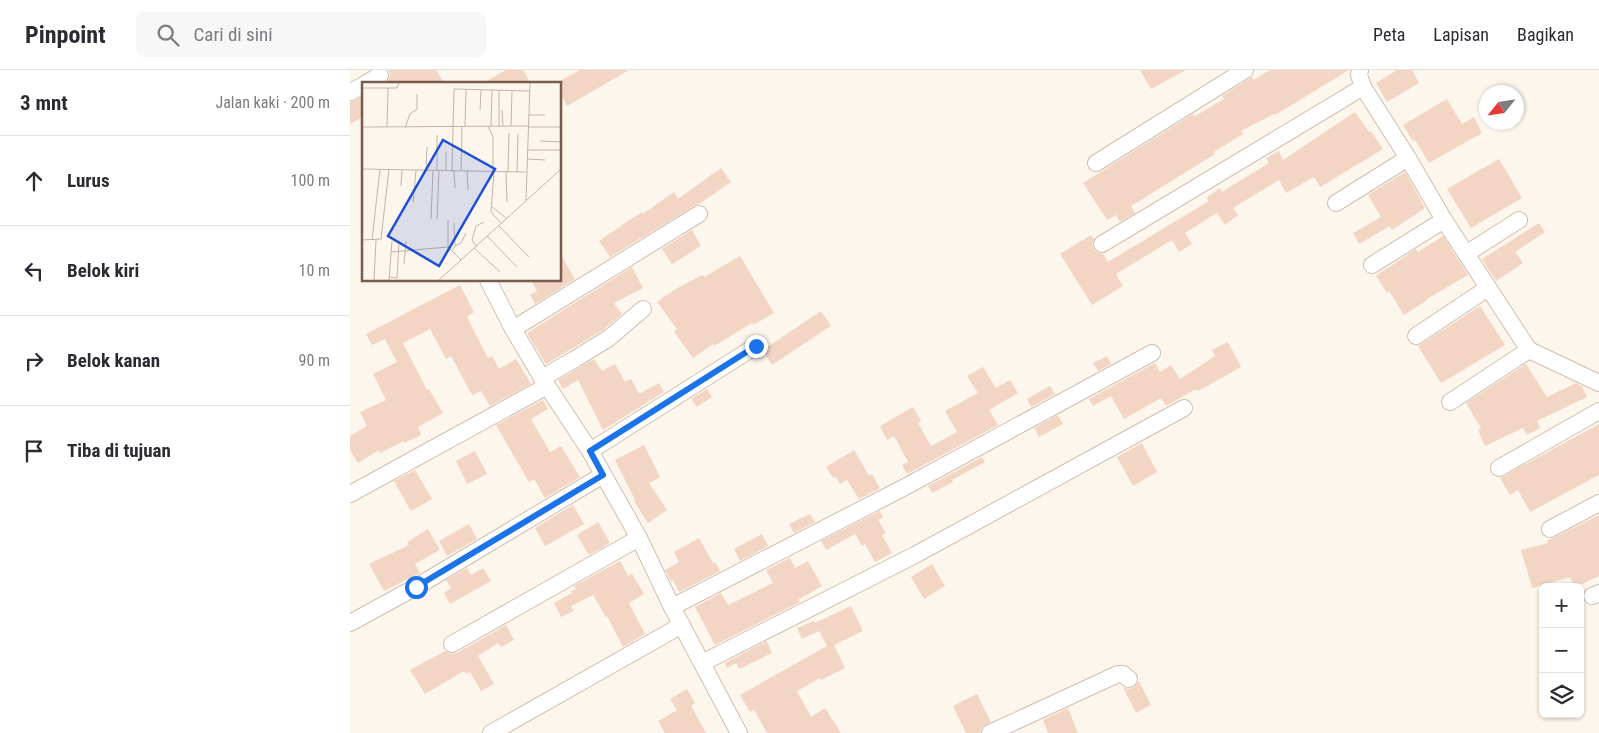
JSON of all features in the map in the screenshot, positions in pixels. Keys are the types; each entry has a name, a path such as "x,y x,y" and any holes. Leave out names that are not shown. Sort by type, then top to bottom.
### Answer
{"street":[{"path":"1096,163 1245,70"},
{"path":"1360,70 1359,74 1363,87 1408,158 1444,220 1529,350 1599,383"},
{"path":"369,82 381,76"},
{"path":"350,92 362,86"},
{"path":"1102,244 1363,87"},
{"path":"1336,203 1408,158"},
{"path":"513,329 699,214"},
{"path":"1372,264 1444,220"},
{"path":"1466,254 1519,220"},
{"path":"489,281 513,329 590,451 639,538 735,732"},
{"path":"1416,336 1488,288"},
{"path":"350,494 545,382 575,359 609,338 644,309"},
{"path":"590,451 756,346"},
{"path":"1450,402 1529,350"},
{"path":"672,607 903,488 1152,353"},
{"path":"702,663 915,555 1184,408"},
{"path":"1499,468 1599,411"},
{"path":"350,623 416,587 603,475"},
{"path":"1550,529 1599,503"},
{"path":"452,644 639,538"},
{"path":"491,733 682,625"},
{"path":"990,733 1118,674 1123,674 1129,678"}],"building":[{"path":"389,70 436,70 444,82 387,82 390,75"},
{"path":"506,70 523,70 530,82 485,82"},
{"path":"580,70 629,70 567,106 561,95 560,81"},
{"path":"1140,70 1186,70 1151,89"},
{"path":"1270,70 1349,70 1275,115 1241,131 1243,134 1214,152 1215,154 1131,206 1135,213 1120,222 1116,215 1107,220 1083,183 1193,114 1195,116 1224,99 1222,96 1252,77 1254,80"},
{"path":"1397,70 1412,70 1419,83 1387,102 1376,83"},
{"path":"362,97 362,117 350,124 350,102"},
{"path":"1447,99 1462,124 1474,117 1482,133 1429,163 1403,125"},
{"path":"1355,112 1383,149 1320,187 1314,177 1286,193 1279,180 1233,208 1238,215 1225,225 1217,213 1185,233 1192,244 1179,252 1172,240 1116,274 1123,286 1092,305 1060,254 1091,235 1094,239 1092,245 1094,250 1103,254 1108,262 1209,201 1206,198 1220,188 1222,192 1269,163 1266,158 1279,151 1283,160"},
{"path":"1499,159 1522,198 1471,228 1447,189"},
{"path":"721,168 731,182 699,204 610,257 599,241 674,192 678,199"},
{"path":"1405,172 1425,208 1392,230 1390,226 1359,244 1353,233 1381,217 1368,195"},
{"path":"1539,223 1545,232 1515,252 1523,263 1496,281 1482,259"},
{"path":"692,230 701,246 672,264 662,249"},
{"path":"1443,236 1468,275 1404,315 1389,291 1387,293 1376,276 1416,249 1418,252"},
{"path":"561,255 575,279 535,304 530,295 537,291 532,281 561,281"},
{"path":"740,256 774,313 753,325 752,323 714,346 713,344 693,358 674,332 677,329 657,302 674,290 702,275 704,277"},
{"path":"632,267 643,288 614,303 622,314 603,330 546,364 527,333"},
{"path":"460,285 474,312 467,317 488,358 492,356 499,369 516,359 531,384 490,406 481,391 472,395 451,356 446,359 430,329 403,343 427,390 429,389 443,413 418,427 421,435 380,453 379,450 358,463 350,450 350,436 367,426 360,412 386,400 373,374 397,362 385,339 372,345 366,334"},
{"path":"1480,306 1505,345 1441,383 1418,346"},
{"path":"821,311 831,326 772,365 764,352 766,348"},
{"path":"1228,342 1241,367 1166,406 1161,398 1124,419 1111,396 1093,406 1089,399 1155,363 1160,372 1171,365 1180,379 1215,356 1212,350"},
{"path":"1107,356 1111,364 1098,371 1093,363"},
{"path":"594,359 602,371 615,364 625,382 631,379 639,394 659,383 664,392 603,430 578,380 563,389 558,380"},
{"path":"1526,364 1547,397 1576,383 1582,386 1587,397 1537,421 1540,428 1527,435 1523,428 1485,446 1478,430 1481,428 1466,403"},
{"path":"983,367 996,388 1010,380 1018,393 989,410 998,425 907,474 902,465 908,462 894,436 887,440 880,426 913,407 921,421 918,423 931,446 957,432 945,411 978,393 967,376"},
{"path":"1050,386 1055,394 1031,407 1027,399"},
{"path":"707,389 712,397 697,407 691,399"},
{"path":"543,400 548,409 531,419 550,452 561,446 580,477 545,498 534,479 529,482 496,425"},
{"path":"1058,415 1063,424 1039,437 1034,428"},
{"path":"1599,424 1599,475 1530,512 1518,490 1510,495 1500,478"},
{"path":"1142,443 1157,472 1133,486 1117,457"},
{"path":"644,445 660,477 649,483 667,510 648,523 634,501 615,460"},
{"path":"854,450 869,476 872,474 880,488 859,499 847,480 840,484 836,477 833,478 826,467"},
{"path":"475,451 487,474 467,484 456,461"},
{"path":"982,457 985,462 932,493 928,486"},
{"path":"415,470 432,499 411,511 394,481"},
{"path":"573,505 584,524 545,546 535,528"},
{"path":"880,511 883,518 878,520 886,533 882,535 892,553 875,562 865,544 862,546 855,534 826,550 821,541"},
{"path":"810,514 815,522 794,533 789,524"},
{"path":"1599,515 1599,576 1584,583 1573,583 1570,577 1549,583 1539,583 1539,586 1532,588 1521,550 1548,543 1547,541"},
{"path":"598,522 610,543 589,555 577,535"},
{"path":"469,524 477,539 447,556 439,541"},
{"path":"428,529 440,550 415,564 420,573 384,591 369,564 409,545 407,542"},
{"path":"762,534 768,546 740,561 734,549"},
{"path":"699,538 713,563 715,562 720,571 679,592 665,570 679,562 674,552"},
{"path":"790,558 795,568 808,561 822,586 798,600 800,602 715,645 695,607 721,593 728,605 773,583 766,570"},
{"path":"620,561 628,576 632,574 644,594 629,603 645,634 623,647 607,616 593,595 571,606 574,611 561,617 554,603 572,593 571,591 576,589 574,586"},
{"path":"932,564 945,586 924,599 911,577"},
{"path":"467,568 471,575 483,568 491,581 450,604 444,593 451,588 446,580"},
{"path":"851,606 863,631 834,645 845,668 821,680 820,678 797,691 811,717 825,708 841,733 767,733 754,710 750,712 740,695 827,646 816,625 819,631 802,639 797,628 814,621 815,623"},
{"path":"506,625 514,640 501,647 498,643 478,656 494,684 481,691 470,672 466,674 464,671 425,694 410,670 445,651 451,654 457,653"},
{"path":"767,641 772,653 739,669 736,663 727,668 725,663"},
{"path":"1139,681 1151,705 1136,713 1123,687 1133,688"},
{"path":"687,689 695,703 691,706 706,733 665,733 658,721 677,710 670,699"},
{"path":"977,694 991,722 982,727 980,733 966,733 953,706"},
{"path":"1068,708 1078,733 1048,733 1043,720"}],"route":[{"path":"416,587 603,475 590,451 756,346"}]}
